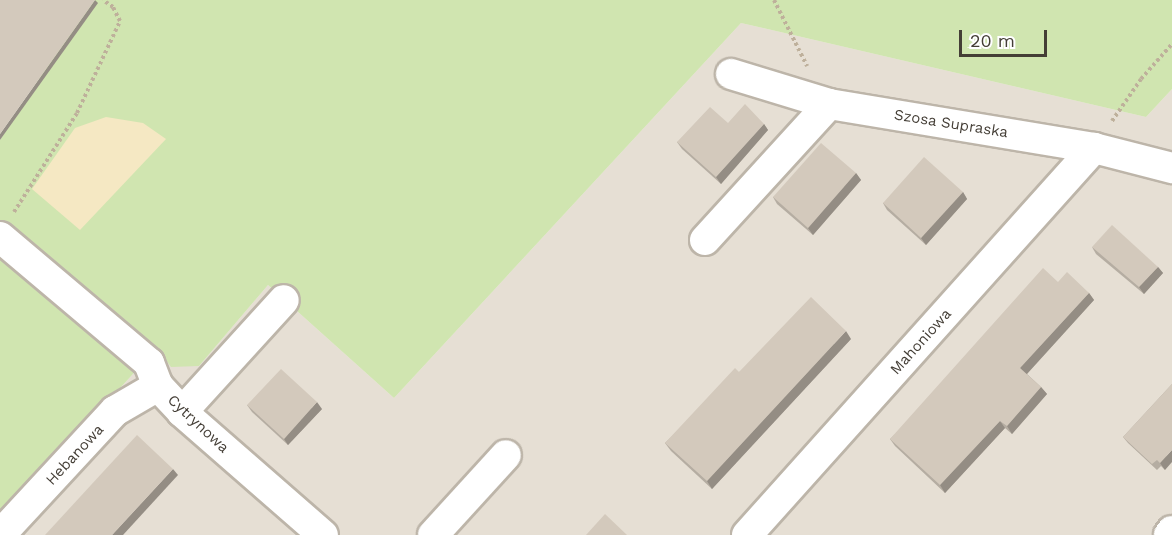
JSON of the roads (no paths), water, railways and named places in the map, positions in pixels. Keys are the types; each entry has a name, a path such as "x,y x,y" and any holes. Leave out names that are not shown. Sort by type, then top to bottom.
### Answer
{"street":[{"name":"Szosa Supraska","path":"731,74 826,104 1094,148 1172,168"},
{"path":"705,240 826,104"},
{"name":"Mahoniowa","path":"747,535 1094,148"},
{"name":"Cytrynowa","path":"4,228 149,363 158,386 182,412 323,535"},
{"path":"182,412 284,300"},
{"name":"Hebanowa","path":"0,535 115,411 158,386"},
{"path":"433,535 506,455"},
{"path":"1169,535 1172,531"}]}
